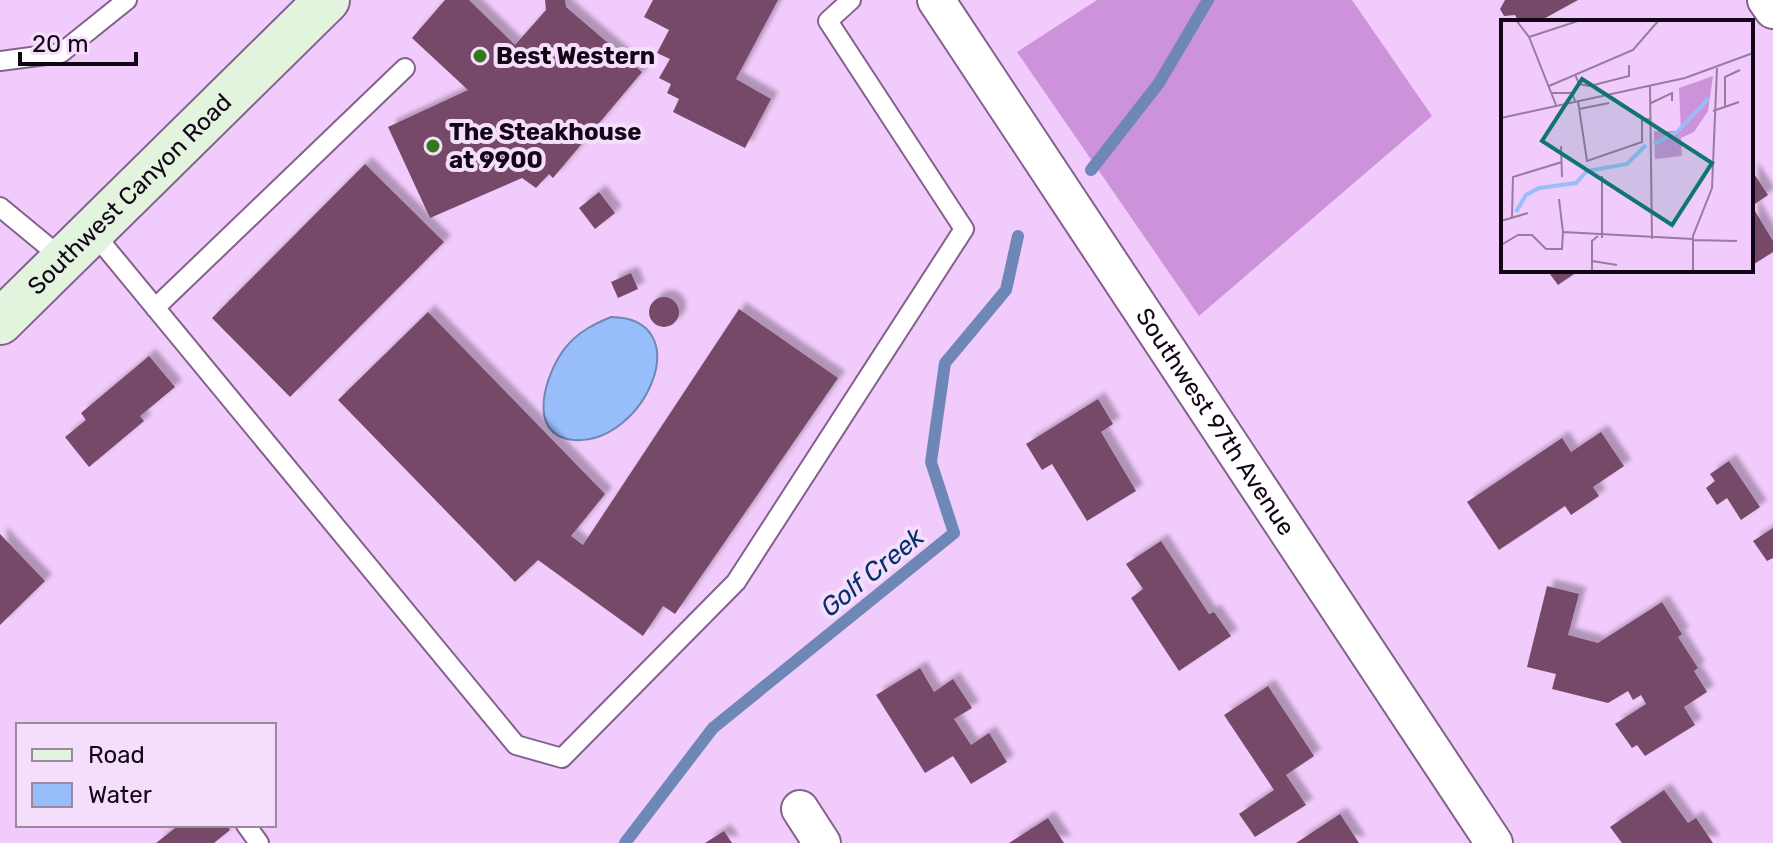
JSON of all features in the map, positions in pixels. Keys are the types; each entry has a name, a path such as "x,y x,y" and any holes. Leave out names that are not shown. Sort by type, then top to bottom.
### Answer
{"main road":[{"name":"Southwest Canyon Road","path":"0,322 327,0"}],"street":[{"name":"Southwest 97th Avenue","path":"936,0 1494,843"},
{"path":"1766,0 1773,10"},
{"path":"800,809 822,843"}],"lane":[{"path":"0,61 61,53 127,0"},
{"path":"0,207 77,245 155,308 516,745 562,758 736,582 964,229 828,21 851,0"},
{"path":"155,308 405,68"}],"shaded area":[{"path":"1097,0 1352,0 1432,116 1199,316 1017,52"}],"water":[{"path":"611,317 638,323 653,337 657,358 652,381 640,404 622,423 600,436 574,440 558,436 549,427 544,415 544,401 552,371 566,347 576,337"}],"building":[{"path":"445,0 469,0 515,45 546,10 545,0 565,0 566,7 642,72 553,178 549,174 536,188 522,178 430,218 388,127 468,90 412,38"},
{"path":"653,0 778,0 736,79 771,99 745,148 673,112 679,99 667,93 671,84 659,78 670,59 657,53 669,30 644,17"},
{"path":"1505,0 1578,0 1542,20 1518,20 1515,15 1504,16 1500,9"},
{"path":"365,164 444,242 290,397 212,318"},
{"path":"1753,172 1768,195 1753,205"},
{"path":"599,192 615,213 595,229 579,208"},
{"path":"1753,208 1773,241 1773,252 1753,265"},
{"path":"1548,272 1577,272 1558,285"},
{"path":"631,273 638,289 618,298 611,282"},
{"path":"664,297 675,301 679,312 675,323 664,327 653,323 649,312 653,301"},
{"path":"739,309 838,378 675,614 663,606 643,636 538,560 515,582 338,400 428,312 605,494 571,536 583,545"},
{"path":"149,356 175,387 140,416 144,421 89,467 65,437 86,420 81,413"},
{"path":"1098,399 1113,424 1101,432 1136,491 1087,521 1052,464 1042,470 1026,444"},
{"path":"1601,432 1624,466 1593,487 1599,496 1571,515 1565,506 1499,550 1467,502 1562,438 1571,452"},
{"path":"1729,461 1760,507 1741,520 1727,498 1717,505 1706,488 1715,481 1710,474"},
{"path":"1773,528 1773,558 1767,561 1753,541"},
{"path":"0,534 45,581 0,625"},
{"path":"1161,541 1209,614 1214,612 1231,636 1179,671 1131,598 1143,589 1126,564"},
{"path":"1547,586 1579,594 1568,635 1598,643 1662,602 1682,634 1678,637 1698,668 1694,671 1707,692 1684,707 1695,725 1645,756 1637,745 1632,748 1615,724 1646,704 1641,695 1633,700 1628,691 1608,703 1552,689 1556,674 1527,667"},
{"path":"920,668 934,692 953,679 972,708 954,719 971,745 989,733 1007,762 971,784 953,756 925,773 876,695"},
{"path":"1268,686 1314,756 1286,775 1306,805 1255,837 1239,814 1274,790 1224,715"},
{"path":"1664,790 1688,823 1696,818 1713,843 1622,843 1610,827"},
{"path":"1340,814 1359,843 1296,843"},
{"path":"1048,818 1064,843 1009,843"},
{"path":"176,827 228,827 230,830 214,843 156,843"},
{"path":"724,831 732,843 705,843"}],"waterway":[{"name":"Golf Creek","path":"1091,170 1159,83 1208,0"},
{"name":"Golf Creek","path":"625,843 713,728 954,533 931,462 945,363 1006,290 1018,236"}],"place":[{"name":"Best Western","path":"480,56"},
{"name":"The Steakhouse at 9900","path":"433,146"}]}
